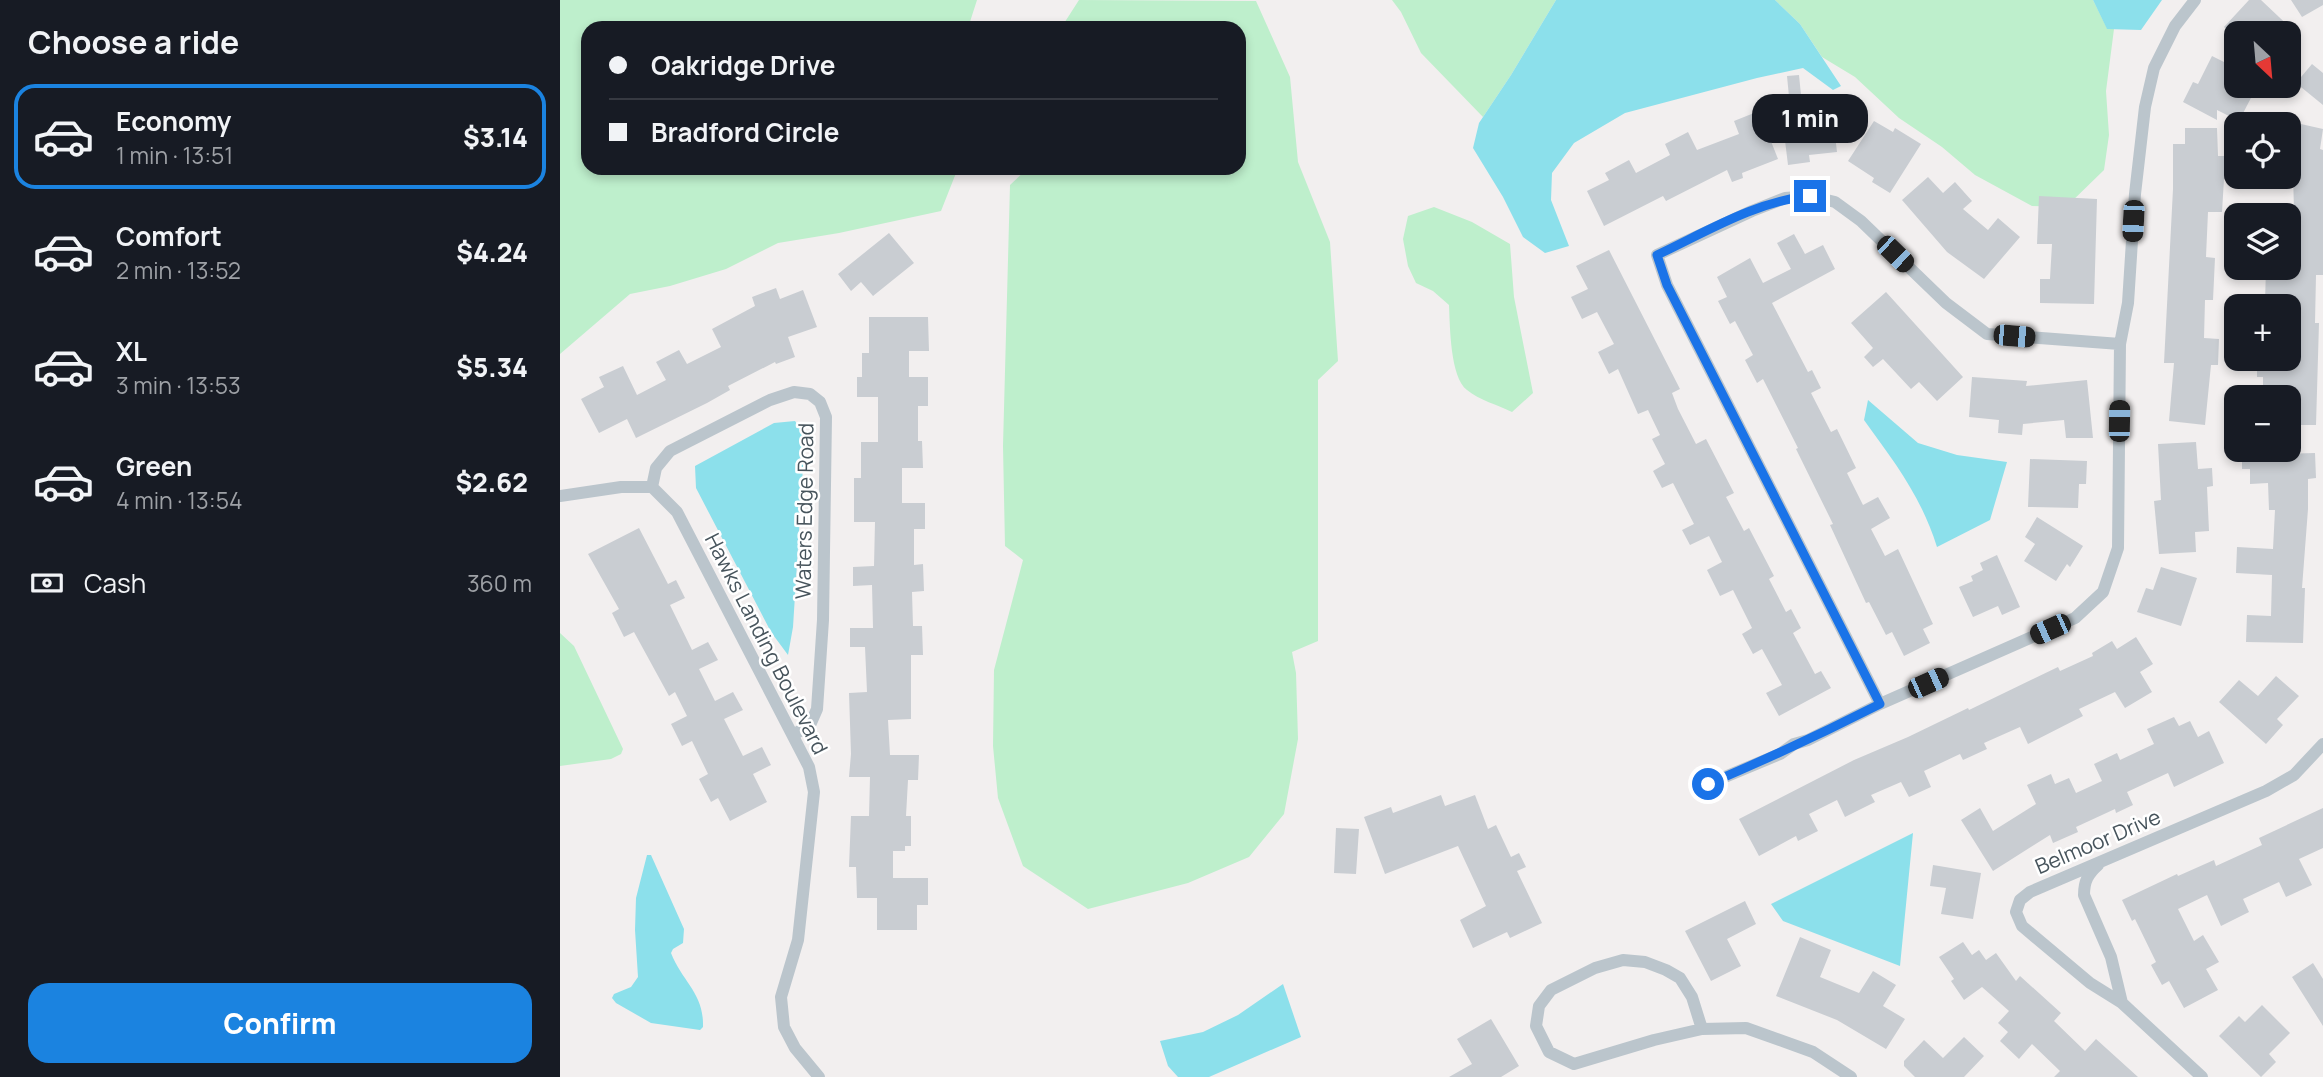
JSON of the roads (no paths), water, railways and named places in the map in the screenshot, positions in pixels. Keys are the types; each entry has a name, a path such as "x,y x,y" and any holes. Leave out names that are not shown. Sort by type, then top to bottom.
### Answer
{"street":[{"path":"1708,784 1780,754 1794,744 1808,740 1880,704 2074,618 2103,592 2118,548 2120,344 2128,303 2135,194 2145,107 2154,68 2175,26 2195,0"},
{"path":"1880,704 1667,285 1657,255 1785,198 1810,196 1835,202 1861,221 1946,303 1987,334 2120,344"},
{"name":"Waters Edge Road","path":"652,486 656,468 670,451 770,400 794,392 810,394 821,403 826,417 823,620 817,709 810,725 793,734"},
{"path":"560,496 621,487 652,486"},
{"name":"Hawks Landing Boulevard","path":"652,486 677,512 809,767 814,792 798,940 781,997 784,1027 795,1048 819,1077"},
{"name":"Belmoor Drive","path":"2202,1077 2122,1003 2090,983 2022,926 2016,912 2020,900 2030,892 2266,791 2294,775 2323,744"},
{"path":"2098,864 2084,884 2084,895 2110,957 2122,1003"},
{"path":"1702,1029 1692,997 1680,978 1645,962 1623,960 1595,968 1551,990 1539,1006 1536,1026 1549,1052 1574,1063 1702,1029 1746,1028 1813,1052 1851,1077"}],"water":[{"path":"1556,0 1775,0 1800,24 1841,86 1833,90 1803,68 1625,113 1574,143 1552,173 1551,200 1569,246 1545,253 1523,237 1503,197 1473,148 1479,123"},
{"path":"2093,0 2162,0 2141,30 2107,29"},
{"path":"1868,400 1918,443 1957,455 2007,462 1990,520 1937,547 1915,496 1864,420"},
{"path":"795,421 805,435 793,627 788,655 771,632 696,488 695,466 774,423"},
{"path":"1913,833 1900,966 1783,921 1771,904"},
{"path":"647,855 651,855 684,929 683,943 671,953 700,1005 703,1027 700,1030 651,1023 612,998 614,994 631,987 638,977 636,898"},
{"path":"1283,984 1301,1037 1209,1077 1178,1077 1168,1066 1160,1041 1203,1032 1238,1015"}]}
